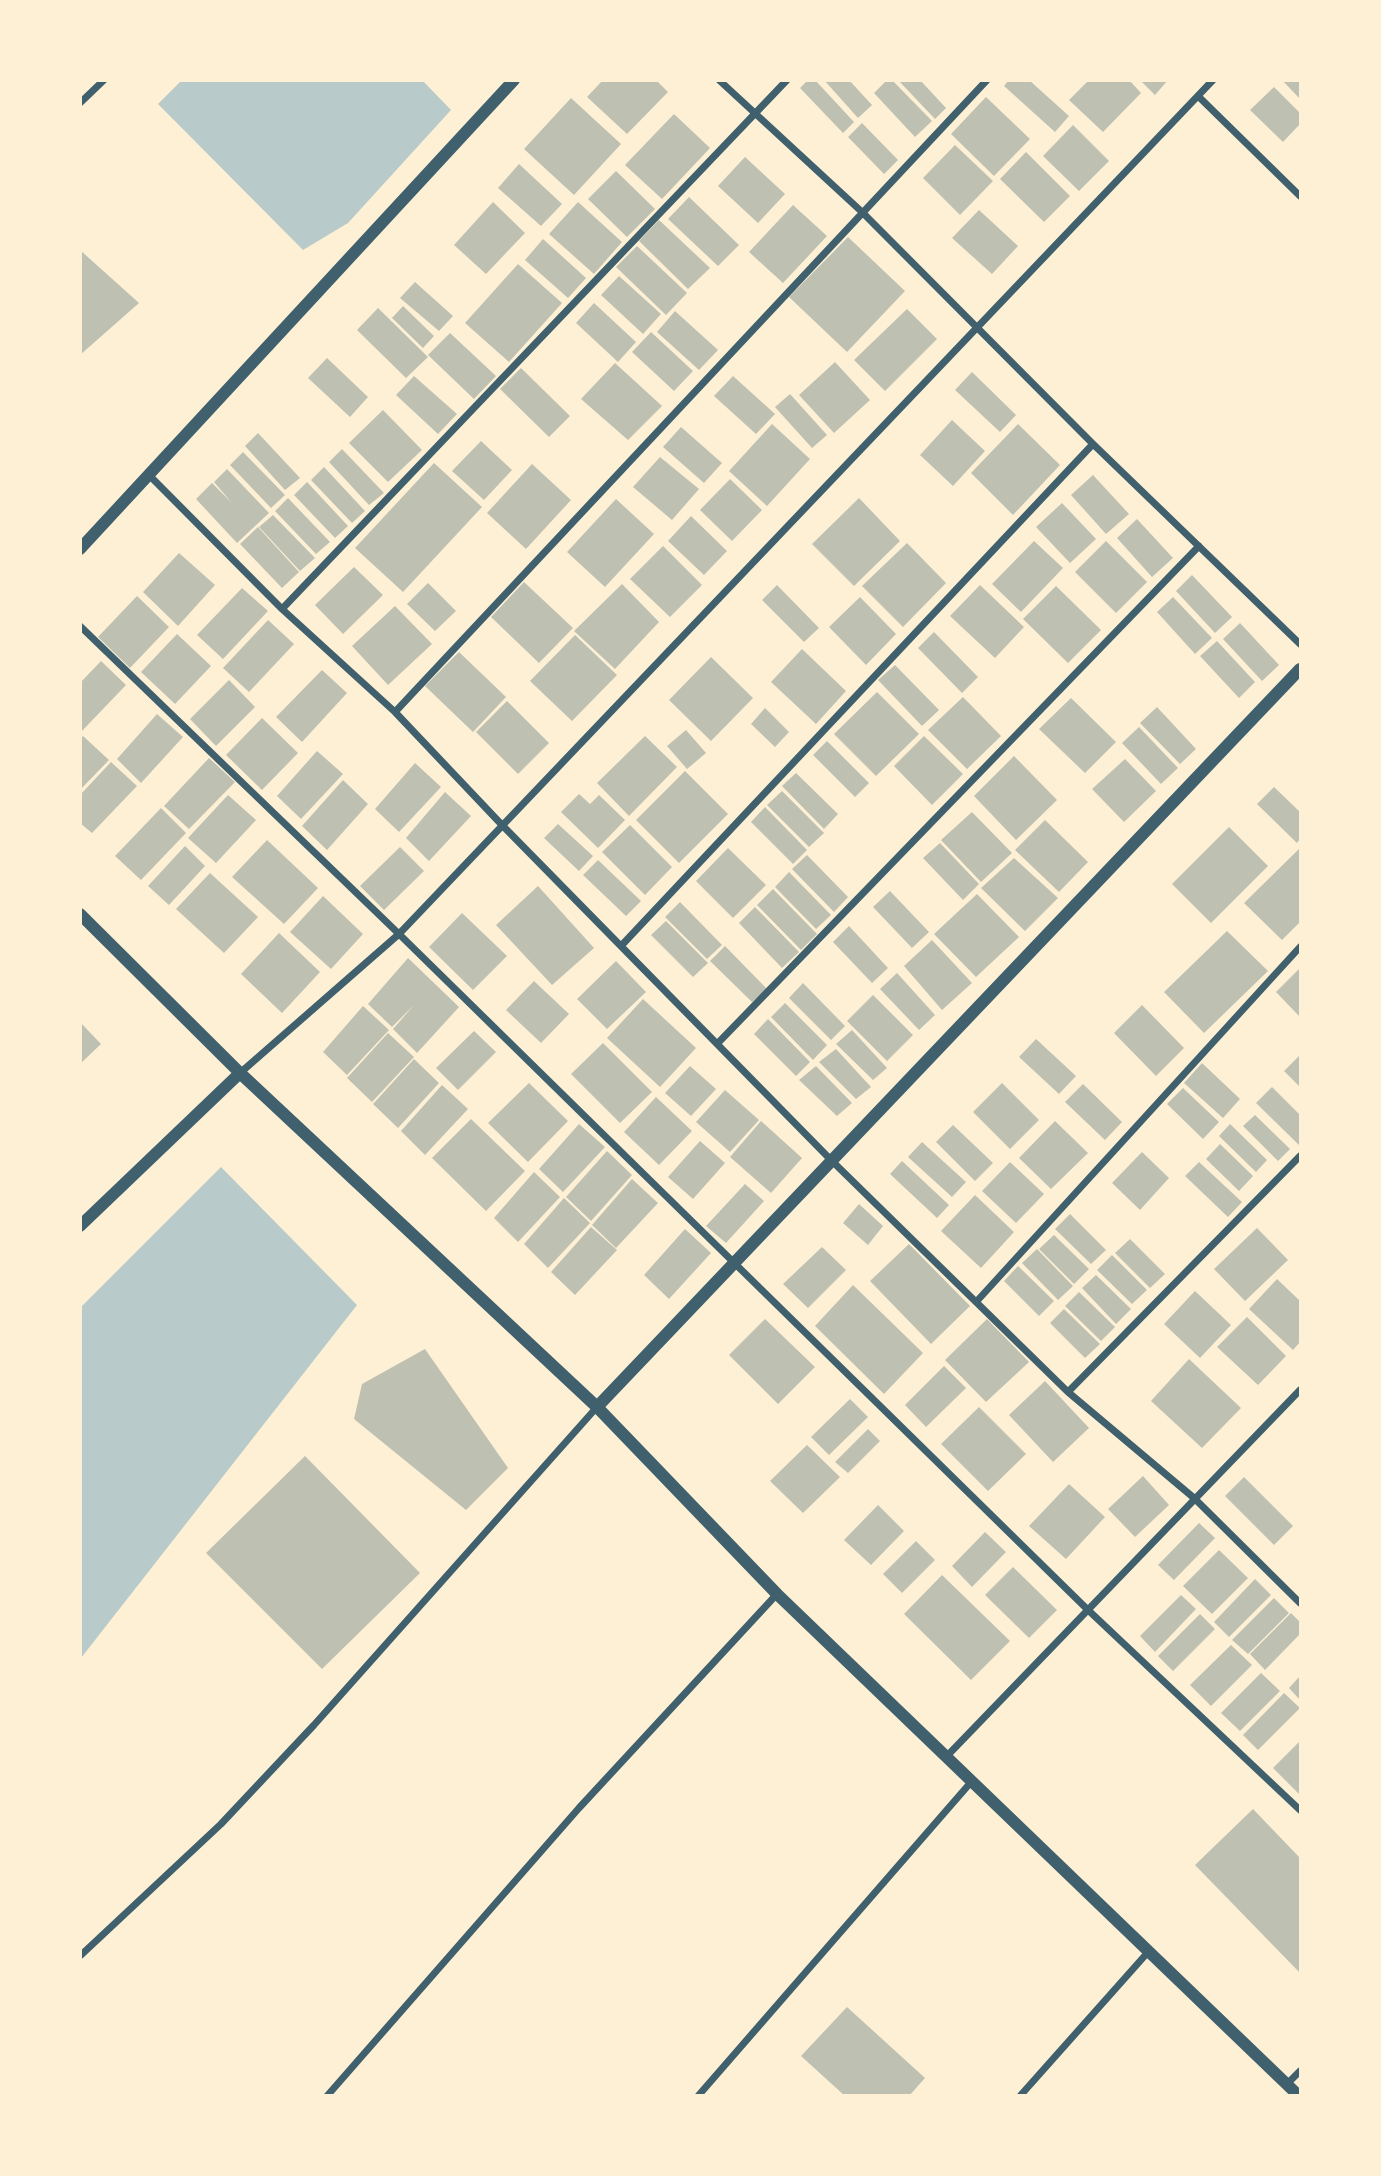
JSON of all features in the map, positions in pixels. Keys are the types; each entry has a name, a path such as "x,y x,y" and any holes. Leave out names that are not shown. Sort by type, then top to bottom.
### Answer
{"street":[{"path":"80,103 104,80"},
{"path":"80,549 514,80"},
{"path":"719,80 862,212 1093,444 1300,644"},
{"path":"282,609 787,80"},
{"path":"395,712 987,80"},
{"path":"80,1226 240,1073 399,934 1213,80"},
{"path":"1198,96 1300,196"},
{"path":"621,946 1093,444"},
{"path":"148,474 282,609 395,712 502,825 831,1160 1068,1392 1194,1498 1300,1603"},
{"path":"718,1042 1199,546"},
{"path":"80,626 399,934 1087,1609 1300,1810"},
{"path":"80,1956 221,1824 305,1735 597,1407 1300,669"},
{"path":"80,914 240,1073 597,1407 777,1594 1299,2095"},
{"path":"977,1301 1300,947"},
{"path":"1068,1392 1300,1156"},
{"path":"947,1756 1300,1390"},
{"path":"327,2095 579,1808 777,1594"},
{"path":"698,2095 972,1781"},
{"path":"1020,2095 1149,1951"},
{"path":"1287,2084 1300,2071"}],"shaded area":[{"path":"422,80 451,110 348,223 303,250 158,104 181,81"},
{"path":"221,1167 357,1305 81,1658 81,1307"}],"building":[{"path":"603,80 656,80 668,92 627,134 587,97"},
{"path":"808,80 815,80 854,122 843,133 800,88"},
{"path":"824,80 849,80 872,105 858,118"},
{"path":"887,80 892,80 932,121 915,137 874,93"},
{"path":"898,80 920,80 946,108 935,119"},
{"path":"1009,80 1029,80 1069,116 1055,132 1004,86"},
{"path":"1089,80 1129,80 1141,93 1103,132 1069,100"},
{"path":"1140,80 1168,80 1155,95"},
{"path":"1282,80 1300,80 1300,99"},
{"path":"1274,87 1300,113 1300,124 1283,142 1250,110"},
{"path":"986,97 1030,139 994,176 951,134"},
{"path":"571,98 621,144 574,195 524,149"},
{"path":"674,114 710,148 662,199 625,165"},
{"path":"862,123 898,160 884,174 848,137"},
{"path":"1073,125 1109,161 1079,191 1043,156"},
{"path":"955,145 993,181 960,215 923,178"},
{"path":"1026,152 1070,196 1044,222 1000,179"},
{"path":"745,157 785,194 758,223 718,186"},
{"path":"519,164 562,204 541,226 498,188"},
{"path":"616,171 655,209 627,237 588,199"},
{"path":"689,197 739,245 718,266 668,219"},
{"path":"493,202 525,233 486,274 454,245"},
{"path":"578,202 622,242 594,274 549,234"},
{"path":"793,205 827,236 783,283 749,252"},
{"path":"979,210 1018,246 992,274 952,238"},
{"path":"659,220 710,268 688,289 639,241"},
{"path":"848,237 905,291 847,352 789,297"},
{"path":"543,239 586,278 568,298 525,260"},
{"path":"637,246 687,293 666,315 616,267"},
{"path":"80,250 139,303 80,355"},
{"path":"518,264 562,303 509,362 465,323"},
{"path":"619,276 661,314 643,334 601,295"},
{"path":"415,282 453,316 439,331 400,298"},
{"path":"594,303 636,342 618,362 576,323"},
{"path":"403,306 434,336 423,348 392,318"},
{"path":"378,308 428,357 406,378 357,330"},
{"path":"907,309 937,339 885,391 854,360"},
{"path":"675,311 718,350 699,370 657,332"},
{"path":"651,332 693,371 674,391 632,352"},
{"path":"450,333 496,376 474,399 428,355"},
{"path":"327,358 368,397 350,417 308,378"},
{"path":"835,362 870,400 834,433 799,395"},
{"path":"615,363 662,406 628,440 581,399"},
{"path":"521,368 570,416 549,437 500,389"},
{"path":"972,372 1016,415 1000,432 955,390"},
{"path":"414,376 457,414 438,434 396,395"},
{"path":"733,376 775,414 756,434 714,396"},
{"path":"790,394 827,435 812,448 775,407"},
{"path":"383,410 422,450 388,482 349,443"},
{"path":"952,420 985,451 953,486 920,455"},
{"path":"772,424 810,459 767,506 729,471"},
{"path":"1018,424 1060,465 1013,515 971,473"},
{"path":"681,427 722,463 704,483 663,447"},
{"path":"258,433 300,478 285,490 245,446"},
{"path":"481,441 512,470 484,500 452,471"},
{"path":"342,449 384,493 369,505 329,462"},
{"path":"243,452 285,495 271,508 230,465"},
{"path":"660,457 699,489 672,520 633,487"},
{"path":"434,463 482,507 403,592 355,548"},
{"path":"532,464 571,500 526,549 487,513"},
{"path":"324,467 365,511 352,523 311,480"},
{"path":"227,469 269,513 237,543 196,499 212,483 232,503 214,482"},
{"path":"1093,475 1129,514 1106,534 1071,495"},
{"path":"730,479 762,510 732,541 700,510"},
{"path":"307,482 348,526 335,538 294,495"},
{"path":"288,498 330,542 316,554 275,511"},
{"path":"859,498 900,541 854,586 812,544"},
{"path":"616,499 654,534 605,587 567,552"},
{"path":"1062,503 1096,539 1070,563 1036,527"},
{"path":"273,515 315,558 300,571 259,527"},
{"path":"691,516 727,551 704,575 668,541"},
{"path":"1137,519 1173,558 1152,577 1117,538"},
{"path":"258,527 299,572 282,588 240,544"},
{"path":"1034,541 1063,568 1021,612 992,584"},
{"path":"1106,541 1147,582 1116,613 1075,572"},
{"path":"907,543 946,583 903,627 862,586"},
{"path":"663,546 702,585 670,617 630,579"},
{"path":"179,553 215,585 178,626 143,592"},
{"path":"354,567 383,595 343,634 315,605"},
{"path":"1192,575 1232,617 1215,633 1176,591"},
{"path":"524,582 573,628 539,663 491,617"},
{"path":"428,583 456,611 435,631 407,604"},
{"path":"622,584 659,622 615,669 574,631"},
{"path":"777,585 819,628 804,642 762,600"},
{"path":"980,585 1024,627 995,658 950,616"},
{"path":"1056,586 1101,630 1068,663 1023,619"},
{"path":"242,588 268,611 223,659 197,635"},
{"path":"137,596 169,627 130,668 98,637"},
{"path":"860,597 896,634 866,665 829,627"},
{"path":"1173,597 1212,638 1195,654 1157,612"},
{"path":"395,606 432,644 388,685 352,646"},
{"path":"268,620 294,644 249,692 223,668"},
{"path":"1240,623 1279,665 1262,681 1223,639"},
{"path":"934,632 978,677 962,693 918,648"},
{"path":"177,634 211,666 175,704 141,672"},
{"path":"575,635 617,675 572,721 530,681"},
{"path":"1217,641 1255,682 1239,698 1200,656"},
{"path":"802,649 846,691 816,724 771,682"},
{"path":"459,652 506,697 473,732 425,686"},
{"path":"711,657 753,698 711,741 669,700"},
{"path":"101,661 126,685 80,733 80,683"},
{"path":"895,665 939,710 922,726 878,680"},
{"path":"322,670 347,693 302,742 276,717"},
{"path":"229,680 255,707 216,746 190,719"},
{"path":"877,692 919,734 876,776 834,734"},
{"path":"963,697 1001,736 967,769 928,730"},
{"path":"1071,698 1116,742 1085,773 1039,729"},
{"path":"507,701 549,743 518,774 476,732"},
{"path":"1157,707 1196,749 1180,764 1140,723"},
{"path":"765,708 789,732 775,747 751,724"},
{"path":"157,714 183,737 141,783 117,759"},
{"path":"262,718 298,753 262,790 226,755"},
{"path":"1139,727 1178,768 1161,784 1122,743"},
{"path":"686,730 706,753 687,769 667,746"},
{"path":"83,736 109,760 80,790 80,739"},
{"path":"645,736 677,767 629,816 597,783"},
{"path":"924,736 963,774 932,805 894,766"},
{"path":"827,741 869,783 855,797 813,755"},
{"path":"317,751 343,774 301,819 277,796"},
{"path":"1014,756 1057,800 1016,840 974,796"},
{"path":"209,758 235,782 189,829 164,806"},
{"path":"1125,759 1156,791 1124,822 1092,789"},
{"path":"111,762 137,786 92,833 80,823 80,795"},
{"path":"415,763 441,787 399,832 375,809"},
{"path":"685,771 728,814 679,863 636,820"},
{"path":"796,773 838,814 824,829 782,786"},
{"path":"343,780 368,804 327,850 302,826"},
{"path":"1274,787 1300,812 1300,839 1297,843 1257,804"},
{"path":"782,791 824,833 809,847 767,805"},
{"path":"445,792 471,816 429,861 406,838"},
{"path":"579,794 590,804 599,795 625,820 598,848 561,812"},
{"path":"228,795 256,820 216,863 188,838"},
{"path":"765,807 807,850 793,864 751,822"},
{"path":"161,808 186,833 141,880 115,856"},
{"path":"972,812 1012,853 981,882 941,840"},
{"path":"1045,820 1088,862 1059,892 1015,850"},
{"path":"558,824 593,856 579,871 544,838"},
{"path":"630,825 672,867 645,895 602,852"},
{"path":"1229,827 1268,866 1211,923 1172,884"},
{"path":"267,840 318,888 284,924 232,877"},
{"path":"940,843 979,884 963,900 923,858"},
{"path":"185,846 205,866 169,905 148,886"},
{"path":"400,847 424,871 384,910 360,886"},
{"path":"728,848 766,885 733,918 696,881"},
{"path":"1300,848 1300,922 1282,940 1244,903"},
{"path":"807,855 848,897 834,912 792,869"},
{"path":"1014,858 1058,898 1025,931 981,888"},
{"path":"598,860 641,901 626,916 583,875"},
{"path":"789,872 831,915 816,929 775,887"},
{"path":"210,873 258,917 224,953 176,909"},
{"path":"538,886 594,948 552,985 496,925"},
{"path":"773,889 817,934 801,950 757,905"},
{"path":"890,891 929,932 912,948 873,907"},
{"path":"977,894 1019,937 976,977 934,934"},
{"path":"323,896 363,934 331,969 290,932"},
{"path":"680,902 722,945 707,959 665,917"},
{"path":"755,907 799,952 782,968 739,923"},
{"path":"462,913 507,956 473,990 429,947"},
{"path":"666,921 708,963 693,977 651,935"},
{"path":"849,926 888,968 872,983 833,942"},
{"path":"1227,931 1268,971 1204,1033 1164,992"},
{"path":"279,933 320,972 282,1013 241,974"},
{"path":"932,940 972,983 942,1010 904,966"},
{"path":"725,946 767,989 752,1002 710,961"},
{"path":"408,958 459,1007 417,1053 393,1029 414,1005 392,1027 368,1004"},
{"path":"616,961 646,992 607,1029 577,999"},
{"path":"1300,968 1300,1017 1276,992"},
{"path":"897,973 935,1015 919,1030 880,989"},
{"path":"534,981 569,1014 541,1043 506,1010"},
{"path":"803,983 845,1026 831,1040 789,998"},
{"path":"873,995 913,1035 887,1061 847,1021"},
{"path":"643,999 696,1048 660,1087 607,1038"},
{"path":"785,1003 827,1045 813,1060 771,1017"},
{"path":"1142,1005 1184,1048 1156,1076 1114,1033"},
{"path":"363,1006 389,1030 347,1075 323,1052"},
{"path":"768,1019 810,1062 796,1076 754,1034"},
{"path":"80,1022 101,1044 80,1064"},
{"path":"852,1030 887,1068 873,1080 836,1044"},
{"path":"474,1031 496,1052 458,1090 436,1068"},
{"path":"388,1033 414,1057 372,1102 347,1078"},
{"path":"1036,1039 1076,1076 1059,1094 1019,1057"},
{"path":"603,1043 652,1092 620,1123 571,1074"},
{"path":"836,1049 871,1087 856,1099 819,1062"},
{"path":"1300,1057 1300,1087 1284,1071"},
{"path":"414,1059 439,1083 398,1128 373,1104"},
{"path":"1202,1063 1240,1099 1223,1118 1184,1083"},
{"path":"690,1066 716,1089 691,1116 665,1093"},
{"path":"816,1066 852,1103 837,1116 799,1080"},
{"path":"529,1083 568,1121 528,1162 488,1123"},
{"path":"1002,1083 1039,1120 1010,1149 973,1112"},
{"path":"1083,1084 1122,1122 1105,1140 1065,1102"},
{"path":"442,1085 468,1109 425,1155 401,1131"},
{"path":"1272,1087 1300,1115 1299,1145 1256,1103"},
{"path":"1183,1088 1219,1122 1203,1139 1167,1104"},
{"path":"725,1090 759,1120 730,1152 696,1122"},
{"path":"656,1097 692,1131 659,1165 624,1132"},
{"path":"1255,1115 1290,1149 1278,1161 1243,1126"},
{"path":"471,1119 525,1171 486,1211 432,1158"},
{"path":"761,1121 802,1158 771,1193 730,1157"},
{"path":"1055,1121 1088,1153 1051,1189 1019,1158"},
{"path":"579,1124 605,1147 563,1192 539,1169"},
{"path":"1230,1124 1267,1160 1256,1172 1219,1136"},
{"path":"953,1125 993,1163 975,1181 936,1142"},
{"path":"700,1141 725,1163 693,1199 668,1177"},
{"path":"922,1142 966,1182 952,1197 908,1157"},
{"path":"1220,1144 1253,1176 1239,1191 1206,1159"},
{"path":"607,1151 632,1175 591,1221 566,1197"},
{"path":"1142,1152 1169,1178 1140,1210 1112,1183"},
{"path":"902,1161 949,1205 937,1218 890,1174"},
{"path":"1010,1162 1044,1194 1016,1223 982,1191"},
{"path":"1199,1162 1242,1202 1228,1217 1185,1176"},
{"path":"534,1172 560,1197 518,1242 494,1218"},
{"path":"632,1179 658,1203 616,1248 592,1225"},
{"path":"745,1184 764,1201 726,1243 706,1226"},
{"path":"975,1195 1014,1232 981,1268 941,1231"},
{"path":"564,1198 590,1223 548,1268 524,1244"},
{"path":"859,1204 883,1226 868,1245 843,1223"},
{"path":"1070,1214 1106,1250 1091,1264 1055,1229"},
{"path":"591,1227 617,1250 575,1295 551,1272"},
{"path":"1257,1228 1288,1260 1245,1301 1214,1269"},
{"path":"685,1229 711,1253 669,1299 644,1275"},
{"path":"1054,1235 1089,1269 1074,1284 1039,1249"},
{"path":"1130,1239 1165,1274 1150,1288 1115,1253"},
{"path":"909,1244 970,1306 931,1344 870,1281"},
{"path":"822,1247 846,1270 808,1308 783,1284"},
{"path":"1037,1249 1073,1286 1058,1300 1022,1263"},
{"path":"1112,1255 1147,1290 1132,1304 1097,1270"},
{"path":"1018,1266 1054,1301 1039,1316 1004,1281"},
{"path":"1096,1275 1131,1309 1116,1324 1082,1288"},
{"path":"1277,1279 1300,1301 1300,1342 1293,1350 1249,1309"},
{"path":"853,1285 923,1353 884,1394 815,1326"},
{"path":"1195,1291 1231,1325 1200,1358 1164,1324"},
{"path":"1079,1292 1115,1327 1101,1341 1065,1306"},
{"path":"1064,1309 1100,1344 1085,1358 1050,1323"},
{"path":"1247,1317 1286,1356 1258,1385 1217,1347"},
{"path":"765,1319 815,1367 778,1404 729,1355"},
{"path":"987,1319 1029,1362 986,1402 945,1360"},
{"path":"425,1349 508,1468 466,1510 354,1419 362,1384"},
{"path":"1189,1359 1241,1408 1202,1448 1151,1401"},
{"path":"944,1366 966,1388 926,1427 905,1405"},
{"path":"1045,1381 1089,1428 1053,1462 1009,1415"},
{"path":"850,1399 868,1417 829,1455 811,1437"},
{"path":"979,1407 1026,1454 988,1491 941,1444"},
{"path":"868,1429 880,1441 848,1473 835,1462"},
{"path":"807,1445 840,1477 803,1513 770,1481"},
{"path":"305,1456 420,1573 322,1669 206,1553"},
{"path":"1143,1476 1169,1505 1135,1537 1108,1509"},
{"path":"1244,1477 1293,1526 1274,1545 1225,1496"},
{"path":"1069,1484 1105,1517 1066,1559 1029,1526"},
{"path":"878,1505 904,1531 871,1565 844,1540"},
{"path":"1199,1523 1215,1538 1174,1580 1158,1565"},
{"path":"985,1532 1006,1552 972,1587 952,1566"},
{"path":"916,1541 935,1560 902,1593 883,1574"},
{"path":"1219,1550 1248,1578 1212,1614 1183,1586"},
{"path":"1013,1567 1057,1610 1029,1638 985,1595"},
{"path":"942,1575 1010,1641 971,1680 904,1614"},
{"path":"1255,1579 1271,1595 1229,1637 1214,1622"},
{"path":"1181,1595 1196,1609 1155,1652 1140,1636"},
{"path":"1274,1598 1289,1613 1248,1654 1232,1640"},
{"path":"1291,1613 1300,1622 1300,1634 1265,1670 1250,1654"},
{"path":"1200,1614 1215,1629 1173,1671 1158,1656"},
{"path":"1231,1645 1252,1665 1211,1706 1190,1685"},
{"path":"1261,1673 1280,1691 1240,1731 1221,1713"},
{"path":"1300,1676 1300,1700 1289,1688"},
{"path":"1284,1693 1300,1708 1258,1750 1243,1735"},
{"path":"1300,1741 1300,1795 1273,1768"},
{"path":"1253,1809 1300,1858 1300,1973 1195,1865"},
{"path":"847,2007 925,2078 909,2096 845,2096 801,2056"}]}
